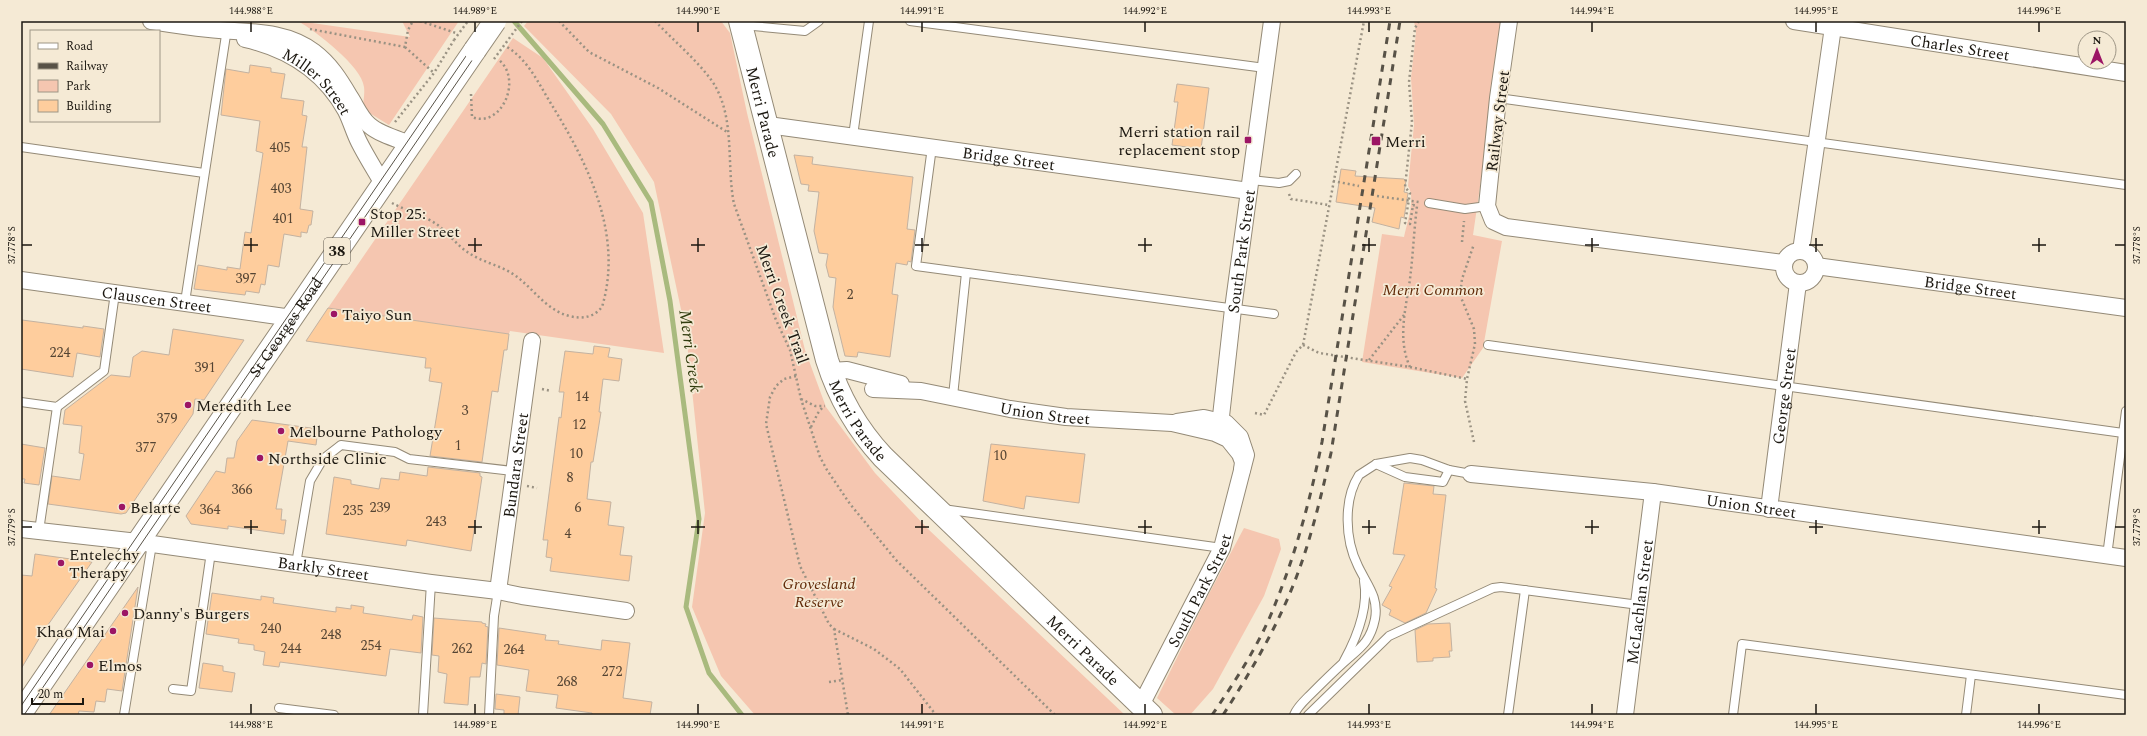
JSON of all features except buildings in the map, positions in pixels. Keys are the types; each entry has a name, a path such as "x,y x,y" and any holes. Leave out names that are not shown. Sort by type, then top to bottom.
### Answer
{"main road":[{"name":"St Georges Road","path":"21,713 145,543 292,318 410,144 484,56 495,21"},
{"name":"Merri Parade","path":"741,23 830,371 832,403 856,425 867,440 935,508 1146,710"}],"street":[{"name":"Miller Street","path":"151,21 209,29 272,33 305,46 326,63 336,74 365,121 374,129 410,144"},
{"name":"South Park Street","path":"1146,710 1222,548 1246,455 1243,441 1231,426 1219,427 1233,309 1272,21"},
{"name":"Railway Street","path":"1490,214 1498,98 1509,21"},
{"name":"Charles Street","path":"1794,21 2126,73"},
{"path":"1801,251 1833,27"},
{"name":"Miller Street","path":"209,29 226,35 276,47 294,56 328,83 342,104 358,140 382,184"},
{"name":"Bridge Street","path":"768,125 932,147 1250,186"},
{"path":"1490,214 1506,227 1784,263"},
{"path":"1801,251 1810,254 1816,266 1811,278 1798,283 1788,278 1785,274 1784,263 1791,254 1801,251"},
{"name":"Bridge Street","path":"1816,266 2126,308"},
{"name":"Clauscen Street","path":"21,280 292,318"},
{"name":"George Street","path":"1769,509 1798,283"},
{"name":"Bundara Street","path":"498,590 532,340"},
{"name":"Union Street","path":"830,371 847,370 921,391 1040,414 1172,423 1204,418 1219,427"},
{"name":"Union Street","path":"873,389 921,391"},
{"name":"Union Street","path":"1471,474 1653,492 2126,558"},
{"name":"McLachlan Street","path":"1626,714 1653,492"},
{"name":"Barkly Street","path":"21,529 145,543 431,583 498,590 522,596 626,610"}],"lane":[{"path":"741,23 805,31 819,21"},
{"path":"853,136 869,21"},
{"path":"910,21 1265,68"},
{"path":"185,302 226,35"},
{"path":"1498,98 2126,185"},
{"path":"21,147 204,173"},
{"path":"932,147 916,266 1274,314"},
{"name":"Bridge Street","path":"1250,186 1289,182 1296,174"},
{"path":"1429,203 1465,208 1490,214"},
{"path":"952,396 966,273"},
{"path":"39,531 57,407 104,371 115,293"},
{"path":"1488,345 2123,433"},
{"path":"21,402 57,407"},
{"path":"2107,556 2126,411"},
{"path":"296,564 310,481 323,459 341,445 395,452 409,459 513,472"},
{"path":"1294,715 1302,703 1343,663 1363,648 1371,633 1375,620 1376,600 1350,548 1348,516 1357,478 1363,471 1376,464 1414,458 1449,470 1471,474"},
{"path":"1376,464 1405,477 1443,482 1449,470"},
{"path":"935,508 1222,548"},
{"path":"124,715 145,543"},
{"path":"173,689 191,691 211,552"},
{"path":"1343,663 1362,620 1365,592 1363,576"},
{"path":"423,715 431,583"},
{"path":"1308,715 1389,636 1493,588 1501,587 1638,606"},
{"path":"489,715 494,616 498,590"},
{"path":"1508,715 1525,590"},
{"path":"1733,715 1742,644 2126,696"},
{"path":"1966,715 1971,675"},
{"path":"279,708 334,715"}],"path":[{"path":"405,47 408,30 413,21"},
{"path":"420,21 456,33"},
{"path":"386,134 434,72 468,21"},
{"path":"484,56 522,21"},
{"path":"559,21 589,52 658,88 727,132"},
{"name":"Merri Creek Trail","path":"655,21 712,82 722,106 727,132 730,185 734,204 776,320 790,350 796,376 784,379 776,386 770,397 766,424 800,566 828,624 834,629 848,715"},
{"path":"1255,414 1264,415 1296,352 1303,345 1364,21"},
{"path":"1410,367 1404,355 1404,315 1410,281 1417,206 1413,205 1410,224 1405,223 1410,193 1406,187 1412,122 1409,82 1415,28 1419,21"},
{"path":"303,28 405,47 434,72"},
{"path":"395,204 438,226 460,247 474,256 509,271 519,278 541,301 555,310 568,316 583,318 591,316 602,307 606,286 608,259 606,235 598,196 566,128 533,75 516,53 507,47"},
{"path":"472,94 472,117 478,119 484,119 491,116 506,101 509,93 509,83 507,72 499,60"},
{"path":"1333,182 1360,186"},
{"path":"1377,196 1409,200"},
{"path":"1291,199 1329,205"},
{"path":"1462,242 1465,208"},
{"path":"1474,244 1462,279 1460,295 1474,329 1475,344 1467,379 1465,401 1474,442"},
{"path":"1369,360 1404,315"},
{"path":"1303,345 1320,354 1369,360 1467,379"},
{"path":"796,376 801,399 826,470 876,536 901,564 1056,715"},
{"path":"801,399 812,405 832,403"},
{"path":"811,429 816,415 832,403"},
{"path":"834,629 874,649 900,669 936,715"},
{"path":"829,682 842,680"}],"green space":[{"path":"298,21 410,37 402,21 459,21 389,125 363,109 364,87 355,69 337,50"},
{"name":"Grovesland Reserve","path":"528,21 721,21 730,33 747,113 805,350 826,407 875,473 928,529 1125,715 755,715 721,676 692,607 705,513 686,333 654,182 611,114 524,26"},
{"name":"Merri Common","path":"1414,21 1504,21 1473,235 1502,241 1483,348 1462,378 1362,362 1382,234 1404,237 1410,211 1411,197 1408,186 1414,125 1411,78 1416,33"},
{"path":"513,38 543,58 593,129 643,213 664,353 510,331 509,334 328,308"},
{"path":"1244,528 1279,539 1281,549 1264,596 1213,689 1190,715 1176,715 1157,698 1203,605"}],"waterway":[{"name":"Merri Creek","path":"514,21 603,124 651,202 670,301 699,519 686,607 709,673 742,715"}],"tram line":[{"path":"21,706 490,21"},
{"path":"24,715 499,21"}],"railway":[{"path":"1212,715 1247,660 1270,617 1284,582 1308,503 1322,442 1390,21"},
{"path":"1223,715 1259,656 1283,609 1303,559 1318,507 1331,453 1400,21"}],"place":[{"name":"Merri station rail replacement stop","path":"1248,140"},
{"name":"Merri","path":"1376,141"},
{"name":"Stop 25: Miller Street","path":"362,222"},
{"name":"Taiyo Sun","path":"334,314"},
{"name":"Meredith Lee","path":"188,405"},
{"name":"Melbourne Pathology","path":"281,431"},
{"name":"Northside Clinic","path":"260,458"},
{"name":"Belarte","path":"122,507"},
{"name":"Entelechy Therapy","path":"61,563"},
{"name":"Danny's Burgers","path":"125,613"},
{"name":"Khao Mai","path":"113,631"},
{"name":"Elmos","path":"90,665"}]}
